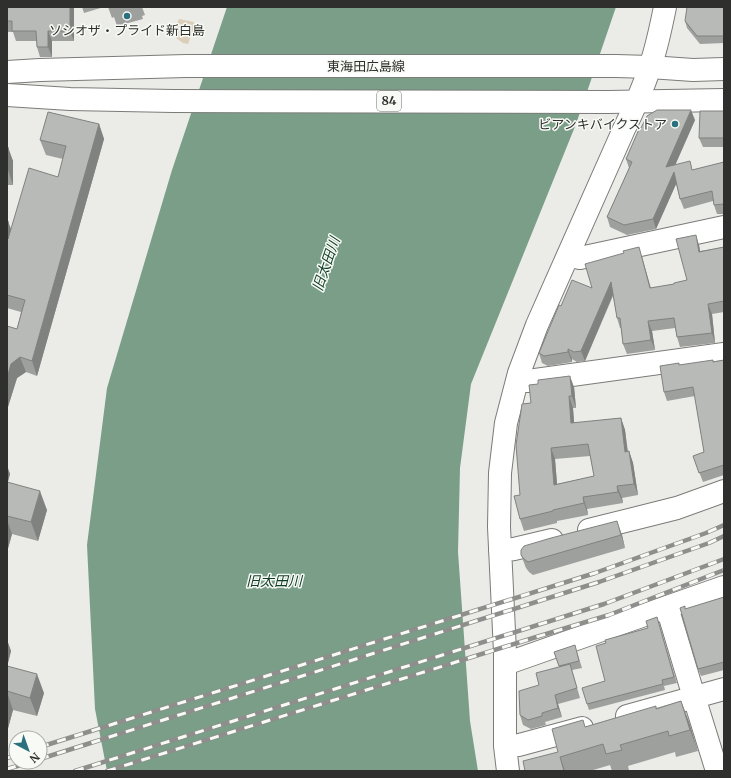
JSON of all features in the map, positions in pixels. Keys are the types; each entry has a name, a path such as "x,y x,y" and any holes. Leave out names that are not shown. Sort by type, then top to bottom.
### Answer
{"street":[{"path":"508,771 505,746 505,664 499,527 500,473 506,423 519,373 537,325 637,101 650,67 658,40 665,7"},
{"name":"東海田広島線","path":"7,72 186,66 616,66 693,70 724,69"},
{"name":"84","path":"7,96 79,100 173,101 604,102 724,100"},
{"path":"568,255 580,258 724,227"},
{"path":"517,381 528,381 724,354"},
{"path":"500,552 677,508 724,492"},
{"path":"505,664 724,587"},
{"path":"667,607 717,771"},
{"path":"505,746 519,745 724,689"}],"shaded area":[{"path":"179,19 194,22 194,28 188,44 183,43 176,38 176,25"}],"water":[{"name":"旧太田川","path":"227,7 616,7 576,124 471,384 460,468 458,552 470,721 478,771 107,771 95,709 87,545 107,388 172,170"}],"building":[{"path":"7,7 70,7 70,31 48,31 48,47 37,47 36,31 12,31 12,21 7,21"},
{"path":"687,7 724,7 724,36 697,36 685,21"},
{"path":"657,110 691,110 666,167 690,161 692,170 724,162 724,204 714,205 712,191 680,199 674,172 653,219 624,225 607,217 632,162 626,159 640,127 641,128 647,116"},
{"path":"700,111 724,111 724,138 699,138"},
{"path":"48,112 99,124 32,361 20,357 11,364 7,378 7,326 17,329 25,300 7,295 7,220 8,239 29,168 58,177 66,146 40,140"},
{"path":"8,147 8,170 7,170"},
{"path":"696,235 699,252 724,247 724,301 708,304 712,333 677,337 674,318 648,321 651,340 623,344 620,318 617,318 611,282 581,351 574,352 568,349 568,352 544,356 539,353 559,305 561,306 572,280 592,288 585,264 624,253 623,251 639,247 650,288 674,284 687,280 676,239"},
{"path":"713,360 713,362 724,360 724,465 699,473 693,456 704,452 693,387 664,392 660,366"},
{"path":"570,376 572,396 569,396 571,423 621,418 625,452 629,451 634,484 617,486 618,492 583,497 584,503 520,519 514,496 520,495 516,445 522,404 531,403 529,385 538,384 538,380","holes":["588,444 594,476 554,485 551,448"]},
{"path":"7,482 40,491 31,522 7,516"},
{"path":"617,521 621,535 528,562 521,555 521,550 524,546"},
{"path":"724,597 724,662 698,669 680,608 685,606 685,609"},
{"path":"657,617 674,677 662,680 663,684 587,704 582,688 605,681 596,646 606,643 605,640 648,628 646,621"},
{"path":"575,645 579,661 559,666 554,652"},
{"path":"570,664 577,688 555,695 558,708 542,713 542,716 528,720 520,715 519,691 539,685 536,673"},
{"path":"7,666 37,674 30,698 7,691"},
{"path":"681,701 690,730 669,736 668,731 620,745 622,750 606,754 603,744 560,757 564,771 525,771 523,761 558,752 552,729 583,720 585,727 656,706 656,709"}],"railway":[{"path":"48,744 595,573 706,533 724,525"},
{"path":"48,756 599,582 709,543 724,536"},
{"path":"75,771 604,604 724,559"},
{"path":"107,771 609,615 724,570"}],"place":[{"name":"ソシオザ・プライド新白島","path":"127,16"},
{"name":"ビアンキバイクストア","path":"675,124"}]}
